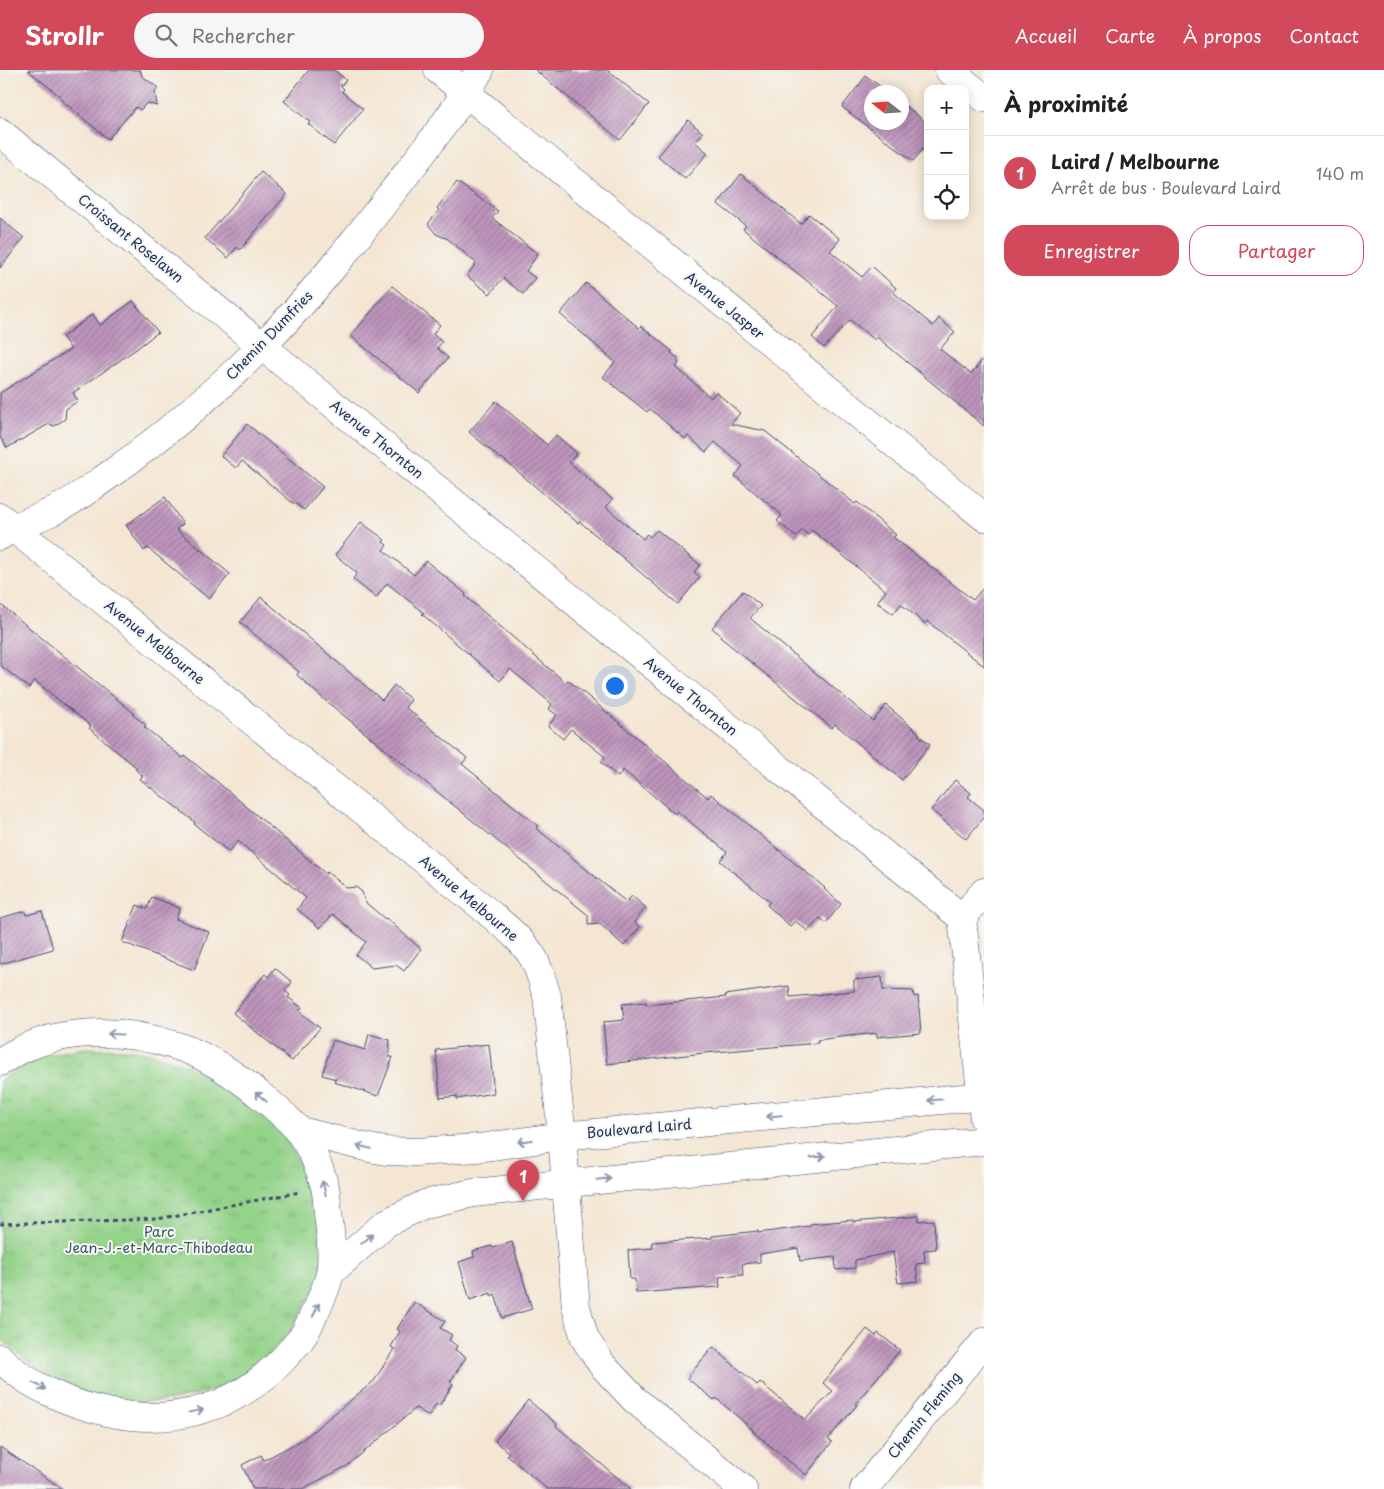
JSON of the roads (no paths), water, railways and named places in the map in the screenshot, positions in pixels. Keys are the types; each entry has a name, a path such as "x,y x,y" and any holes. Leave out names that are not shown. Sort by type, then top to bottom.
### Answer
{"street":[{"path":"438,70 466,93"},
{"name":"Chemin Dumfries","path":"4,527 52,512 74,500 180,420 263,345 334,266 444,126 480,70"},
{"path":"949,70 984,98"},
{"name":"Avenue Jasper","path":"466,93 984,517"},
{"name":"Croissant Roselawn","path":"0,132 263,345"},
{"name":"Avenue Thornton","path":"263,345 962,918"},
{"name":"Avenue Melbourne","path":"4,527 481,906 519,940 533,958 542,978 547,996 562,1136 576,1307 585,1339 602,1366 634,1400 743,1489"},
{"path":"983,1103 962,918 984,892"},
{"path":"0,1062 27,1046 55,1037 89,1033 123,1034 159,1040 197,1052 233,1074 266,1100 297,1130 311,1153 325,1187 330,1227 331,1272 321,1300 304,1336 282,1360 236,1397 210,1408 174,1415 146,1417 92,1409 49,1392 23,1378 0,1358"},
{"name":"Boulevard Laird","path":"297,1130 369,1148 386,1151 415,1152 478,1148 562,1136 983,1103"},
{"path":"331,1272 386,1223 425,1204 473,1192 984,1141"},
{"name":"Chemin Fleming","path":"864,1489 984,1342"}],"place":[{"name":"Laird / Melbourne","path":"523,1201"}],"park label":[{"name":"Parc Jean-J.-et-Marc-Thibodeau","path":"159,1240"}]}
